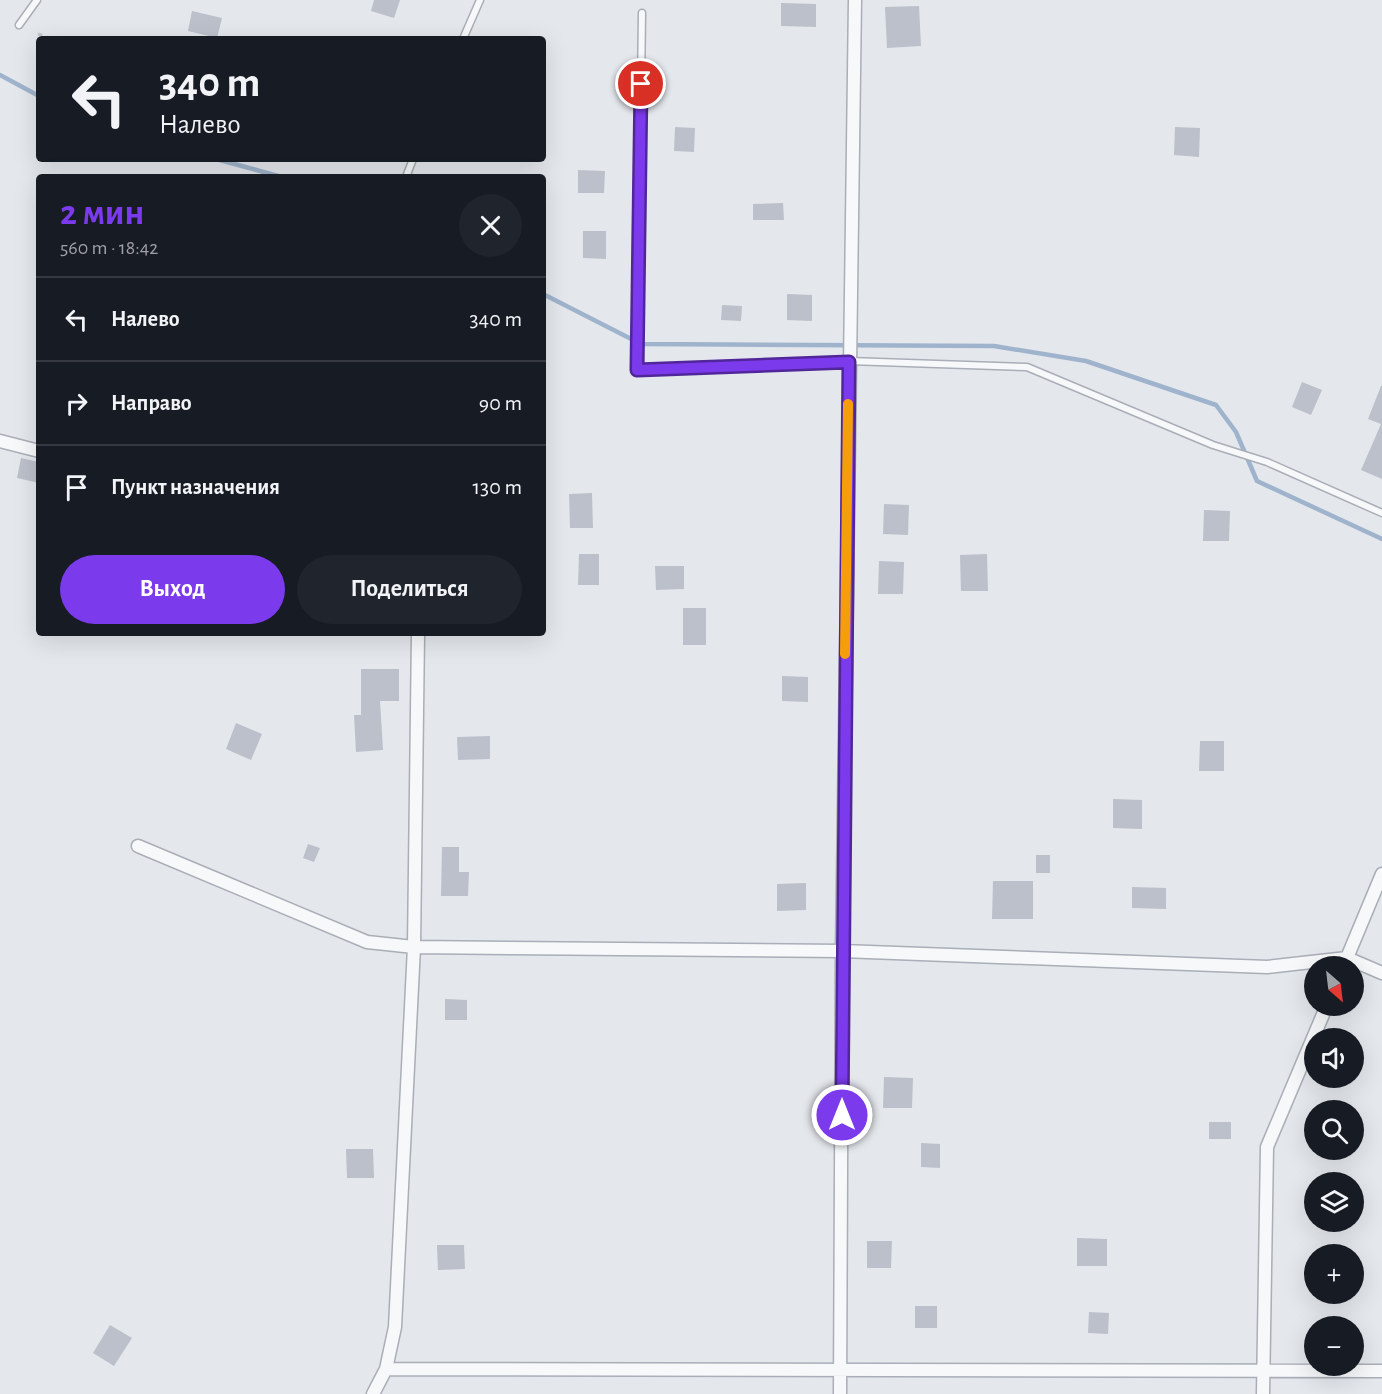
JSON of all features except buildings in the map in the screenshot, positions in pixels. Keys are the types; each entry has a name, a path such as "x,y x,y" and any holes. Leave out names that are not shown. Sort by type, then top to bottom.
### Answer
{"street":[{"path":"840,1394 842,951 855,0"},
{"path":"0,441 36,450"},
{"path":"373,1394 386,1369 395,1327 414,947 418,636"},
{"path":"138,846 367,942 414,947 842,951 1267,967 1304,965"},
{"path":"1348,956 1382,874"},
{"path":"1364,968 1382,973"},
{"path":"1263,1394 1267,1148 1322,1016"},
{"path":"386,1369 1382,1371"}],"lane":[{"path":"20,25 37,0"},
{"path":"464,36 480,0"},
{"path":"642,13 637,370 849,362 1027,367 1213,445 1267,462 1382,513"}],"path":[{"path":"38,34 44,36"}],"waterway":[{"path":"0,75 36,94"},
{"path":"227,162 271,174"},
{"path":"546,296 641,344 994,346 1086,361 1216,405 1236,432 1257,481 1382,539"}],"slow traffic":[{"path":"845,654 848,404"}],"route":[{"path":"641,84 637,370 849,362 842,1115"}]}
